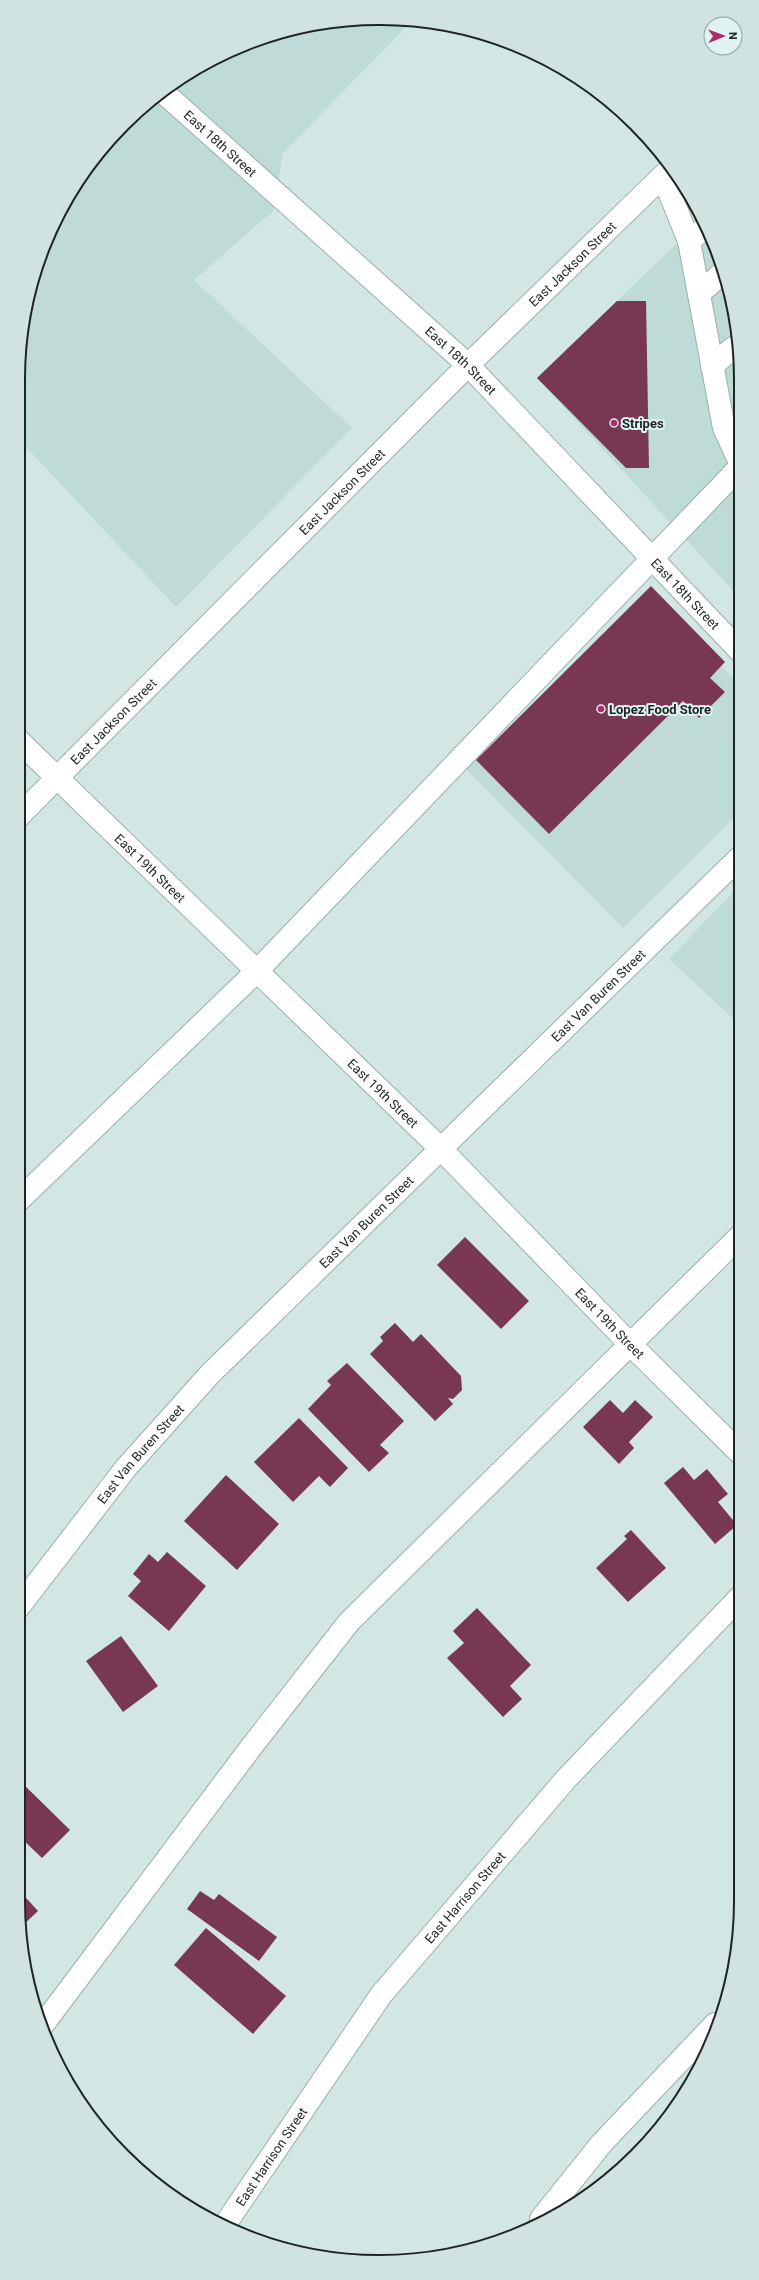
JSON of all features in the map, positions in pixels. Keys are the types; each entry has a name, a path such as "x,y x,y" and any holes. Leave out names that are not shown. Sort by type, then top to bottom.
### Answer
{"street":[{"name":"East 18th Street","path":"167,96 468,365 734,645"},
{"name":"East Jackson Street","path":"25,810 468,365 666,174"},
{"path":"666,174 697,234 699,294 712,366 731,421 734,437"},
{"path":"699,294 719,277"},
{"path":"712,366 732,349"},
{"path":"25,1194 256,972 734,473"},
{"name":"East 19th Street","path":"25,746 57,776 256,972 440,1148 630,1345 734,1447"},
{"name":"East Van Buren Street","path":"25,1599 125,1469 210,1374 734,863"},
{"path":"46,2020 252,1746 349,1622 734,1242"},
{"name":"East Harrison Street","path":"228,2220 381,1995 566,1779 734,1603"},
{"path":"545,2214 602,2143 709,2030"}],"shaded area":[{"path":"380,25 407,26 283,153 273,211 194,280 352,428 176,607 27,448 25,450 26,356 28,333 37,288 52,244 72,202 98,164 113,146 146,113 164,98 202,72 244,52 288,37 333,28"},
{"path":"697,224 707,244 722,288 731,333 734,380 734,592 537,378"},
{"path":"647,590 734,679 734,818 623,928 466,769"},
{"path":"734,891 734,1019 669,959"}],"building":[{"name":"Stripes","path":"617,301 646,301 649,468 626,468 537,378"},
{"name":"Lopez Food Store","path":"651,586 725,662 710,678 725,692 699,718 683,701 549,834 476,760"},
{"path":"465,1237 529,1301 501,1329 437,1265"},
{"path":"395,1323 413,1342 421,1334 461,1376 462,1390 453,1399 448,1398 453,1404 435,1421 370,1354 383,1341 380,1337"},
{"path":"347,1363 404,1421 380,1445 389,1453 369,1472 308,1409 331,1385 327,1381"},
{"path":"610,1400 623,1413 635,1400 653,1417 629,1442 634,1448 619,1464 583,1427"},
{"path":"299,1418 348,1468 330,1487 319,1476 293,1502 254,1462"},
{"path":"683,1467 694,1480 707,1469 728,1494 718,1502 734,1521 734,1528 715,1544 664,1483"},
{"path":"226,1475 279,1524 237,1570 184,1521"},
{"path":"631,1530 666,1568 628,1602 596,1568 627,1539 624,1536"},
{"path":"167,1552 206,1586 169,1631 128,1596 141,1581 133,1574 149,1554 158,1562"},
{"path":"477,1608 531,1665 510,1686 522,1699 503,1717 447,1658 464,1643 453,1631"},
{"path":"121,1636 158,1686 123,1712 86,1661"},
{"path":"25,1786 70,1830 42,1858 25,1842"},
{"path":"200,1891 214,1900 219,1894 277,1937 259,1961 187,1909"},
{"path":"25,1897 38,1911 26,1922"},
{"path":"206,1928 286,1996 253,2034 174,1965"}],"place":[{"name":"Stripes","path":"614,423"},
{"name":"Lopez Food Store","path":"601,709"}]}
